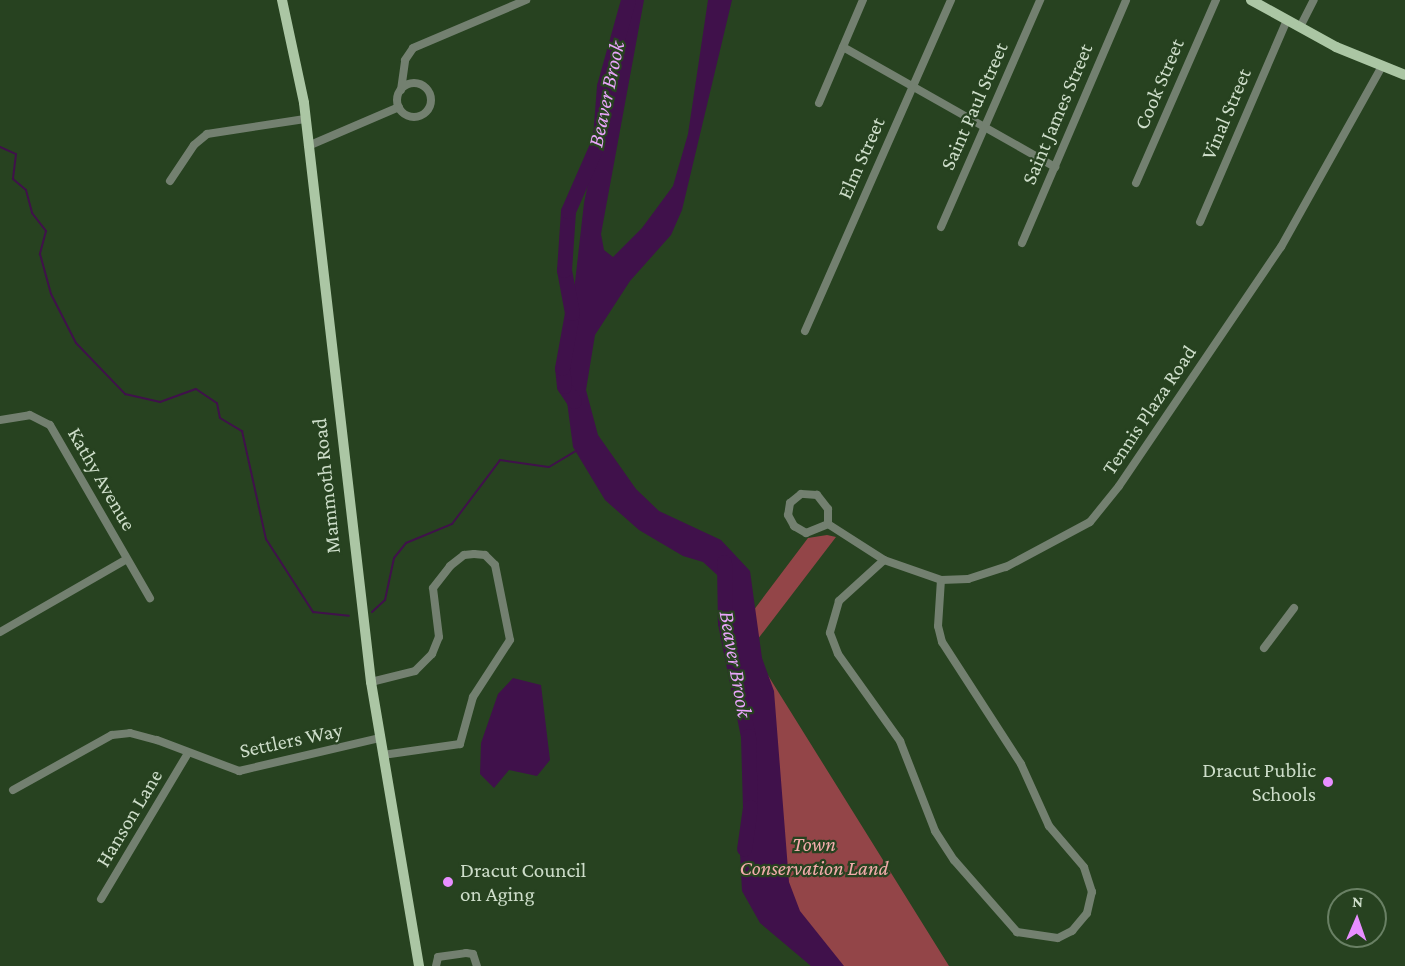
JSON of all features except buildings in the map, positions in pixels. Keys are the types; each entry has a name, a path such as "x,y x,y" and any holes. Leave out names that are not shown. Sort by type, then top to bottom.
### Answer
{"main road":[{"name":"Mammoth Road","path":"282,0 298,62 371,682 419,966"},
{"path":"1251,0 1299,27 1405,75"}],"street":[{"path":"399,107 405,60 413,48 526,0"},
{"path":"819,103 863,0"},
{"name":"Elm Street","path":"805,331 951,0"},
{"name":"Saint Paul Street","path":"941,227 1040,0"},
{"name":"Saint James Street","path":"1022,243 1126,0"},
{"name":"Cook Street","path":"1136,183 1216,0"},
{"path":"1299,27 1314,0"},
{"name":"Vinal Street","path":"1200,222 1287,20"},
{"path":"843,47 1055,167"},
{"name":"Tennis Plaza Road","path":"828,524 884,560 941,580 968,579 1031,556 1064,539 1102,510 1281,247 1382,66"},
{"path":"399,107 408,116 418,116 430,101 420,84 401,90"},
{"path":"308,146 399,107"},
{"path":"170,181 194,145 207,134 305,119"},
{"name":"Kathy Avenue","path":"0,420 30,415 50,425 150,598"},
{"path":"801,494 817,495 828,509 828,524 806,532 794,526 788,515 790,503 801,494"},
{"path":"371,682 415,671 432,654 439,638 433,588 450,566 464,555 485,555 495,565 510,640 473,697 460,744 383,755"},
{"path":"0,632 127,559"},
{"path":"884,560 839,600 830,633 838,654 900,741 928,815 954,860 1017,932 1058,938 1072,931 1087,913 1092,892 1084,867 1048,826 1010,746 942,642 938,626 941,580"},
{"path":"1264,648 1294,608"},
{"name":"Settlers Way","path":"13,790 112,735 130,733 157,740 187,755 238,771 380,738"},
{"name":"Hanson Lane","path":"101,899 187,755"},
{"path":"436,966 438,957 466,953 473,954 477,966"}],"green space":[{"name":"Town Conservation Land","path":"827,535 836,537 751,648 949,966 830,966 760,879 764,769 735,635 808,538"}],"shaded area":[{"path":"626,0 644,0 601,234 604,250 613,257 642,228 673,186 688,134 708,0 732,0 682,210 671,235 630,281 595,335 586,390 598,435 636,489 659,511 721,540 750,571 762,658 774,691 789,882 800,911 844,966 811,966 760,923 742,891 740,853 757,798 727,584 703,562 683,556 639,530 605,500 573,447 564,379 584,203"},
{"path":"513,678 541,685 550,760 537,776 509,770 494,788 480,774 481,743 498,694"}],"waterway":[{"name":"Beaver Brook","path":"574,401 564,386 562,368 572,313 564,270 568,211 600,138 604,86 628,0"},
{"path":"0,147 16,154 13,179 26,190 32,213 46,231 40,254 51,294 76,343 125,394 160,402 196,389 217,403 220,418 242,431 266,539 313,612 349,616"},
{"path":"372,612 385,600 394,558 406,543 452,524 500,460 549,467 576,451"},
{"name":"Beaver Brook","path":"724,562 725,623 748,736 750,807 744,849"}],"place":[{"name":"Dracut Public Schools","path":"1328,782"},
{"name":"Dracut Council on Aging","path":"448,882"}]}
